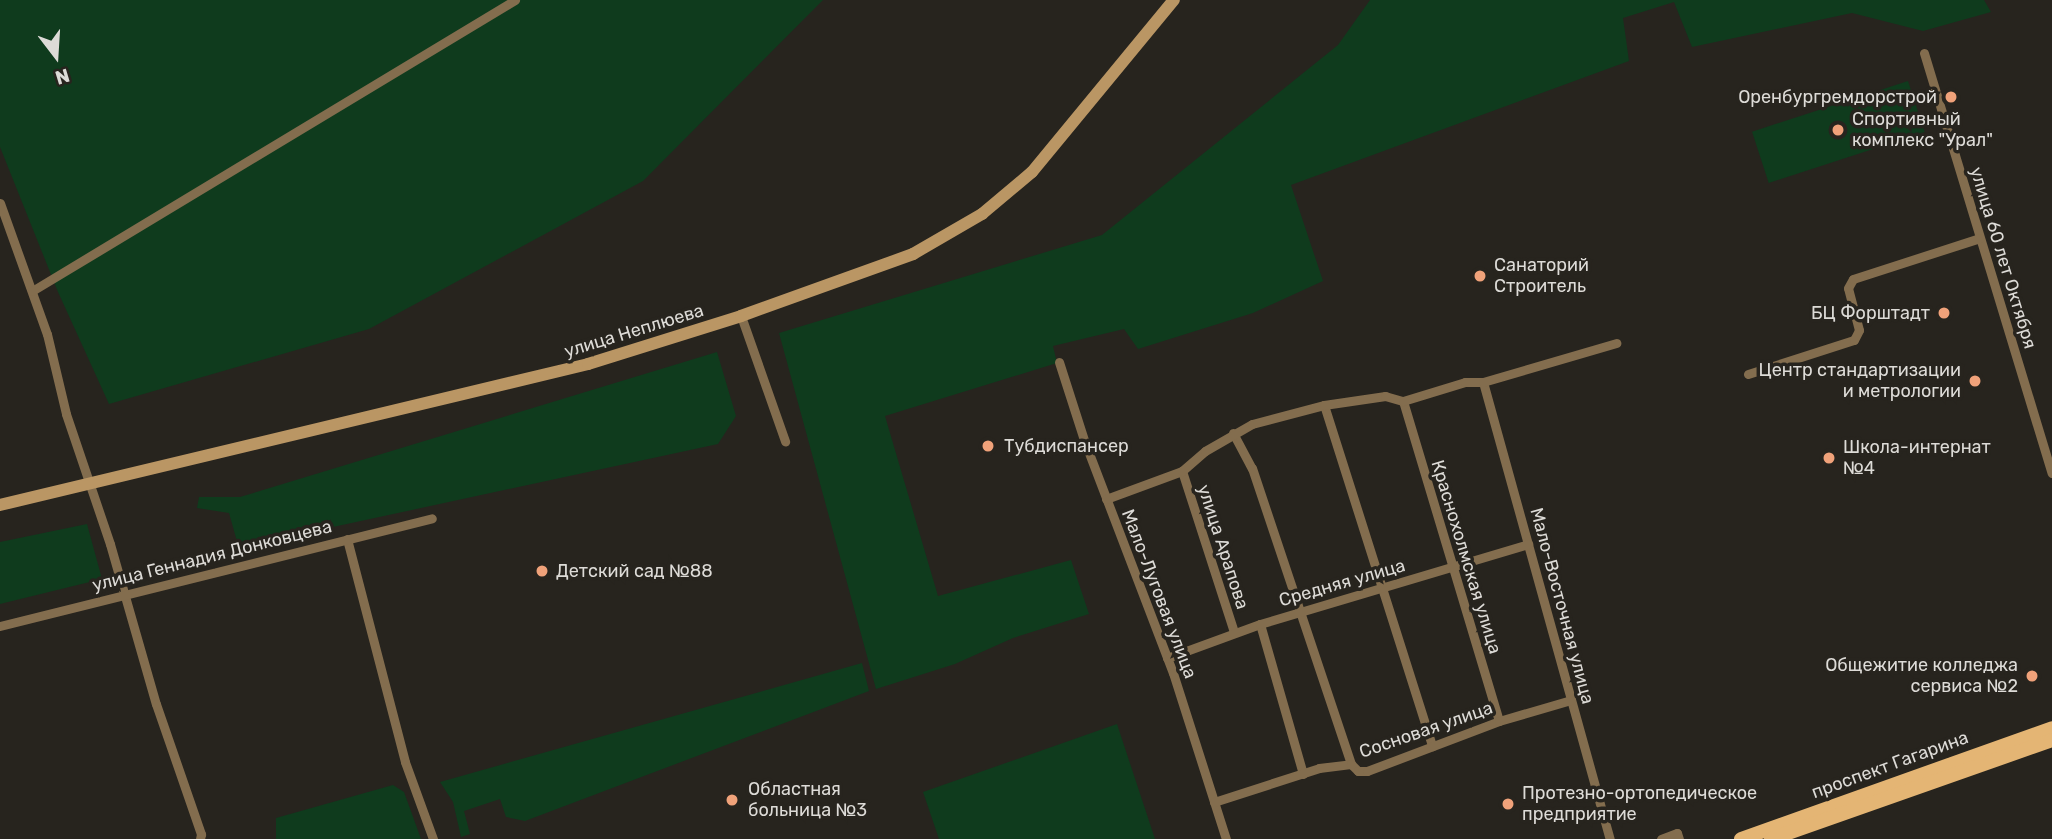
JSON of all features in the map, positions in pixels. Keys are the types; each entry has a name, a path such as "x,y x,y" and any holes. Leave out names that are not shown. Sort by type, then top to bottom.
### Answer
{"main road":[{"name":"улица Неплюева","path":"0,505 588,364 741,316 913,254 982,214 1015,188 1049,153 1174,0"},
{"name":"проспект Гагарина","path":"1741,839 2052,728"},
{"name":"проспект Гагарина","path":"1772,839 2052,740"}],"street":[{"path":"32,291 515,0"},
{"name":"улица 60 лет Октября","path":"1924,53 2052,473"},
{"path":"0,203 47,334 66,414 90,484 156,704 201,834 200,839"},
{"path":"1748,374 1854,340 1859,330 1848,288 1853,279 1980,239"},
{"path":"741,316 785,441"},
{"path":"1106,499 1182,471 1203,452 1252,424 1324,405 1385,396 1403,401 1465,382 1483,382 1616,342"},
{"name":"Мало-Луговая улица","path":"1059,362 1106,499 1167,658 1226,839"},
{"name":"Мало-Восточная улица","path":"1483,382 1610,839"},
{"name":"Краснохолмская улица","path":"1403,401 1499,721"},
{"path":"1324,405 1380,589 1432,746"},
{"path":"1233,433 1252,468 1351,764"},
{"name":"улица Арапова","path":"1182,471 1234,632"},
{"name":"улица Геннадия Донковцева","path":"0,625 432,518"},
{"path":"347,540 405,762 433,839"},
{"name":"Средняя улица","path":"1167,658 1234,632 1528,544"},
{"name":"улица Арапова","path":"1260,624 1303,774"},
{"name":"Сосновая улица","path":"1214,802 1303,774 1351,764 1358,771 1367,771 1499,721 1572,700"},
{"path":"1661,839 1677,833 1679,839"}],"green space":[{"path":"0,0 823,0 643,181 369,329 109,404 58,292 0,147"},
{"path":"1370,0 1984,0 1991,12 1923,31 1852,13 1692,47 1674,2 1623,18 1629,61 1291,185 1323,281 1253,313 1138,349 1124,329 1053,346 1057,363 885,416 938,596 1071,560 1089,614 1013,638 955,664 876,689 779,333 1102,235 1338,45"},
{"name":"Спортивный комплекс \"Урал\"","path":"1908,81 1925,132 1769,183 1752,132"},
{"path":"717,352 736,416 718,444 319,530 240,552 229,513 197,508 199,497 240,497"},
{"path":"87,524 102,579 0,604 0,542"},
{"path":"862,663 869,691 525,821 506,817 500,799 464,811 470,834 461,837 453,802 440,782"},
{"path":"1117,724 1155,839 939,839 923,792"},
{"path":"393,785 404,792 421,839 276,839 276,818"}],"place":[{"name":"Оренбургремдорстрой","path":"1951,97"},
{"name":"Спортивный комплекс \"Урал\"","path":"1838,130"},
{"name":"Санаторий Строитель","path":"1480,276"},
{"name":"БЦ Форштадт","path":"1944,313"},
{"name":"Центр стандартизации и метрологии","path":"1975,381"},
{"name":"Тубдиспансер","path":"988,446"},
{"name":"Школа-интернат №4","path":"1829,458"},
{"name":"Детский сад №88","path":"542,571"},
{"name":"Общежитие колледжа сервиса №2","path":"2032,676"},
{"name":"Областная больница №3","path":"732,800"},
{"name":"Протезно-ортопедическое предприятие","path":"1508,804"}]}
